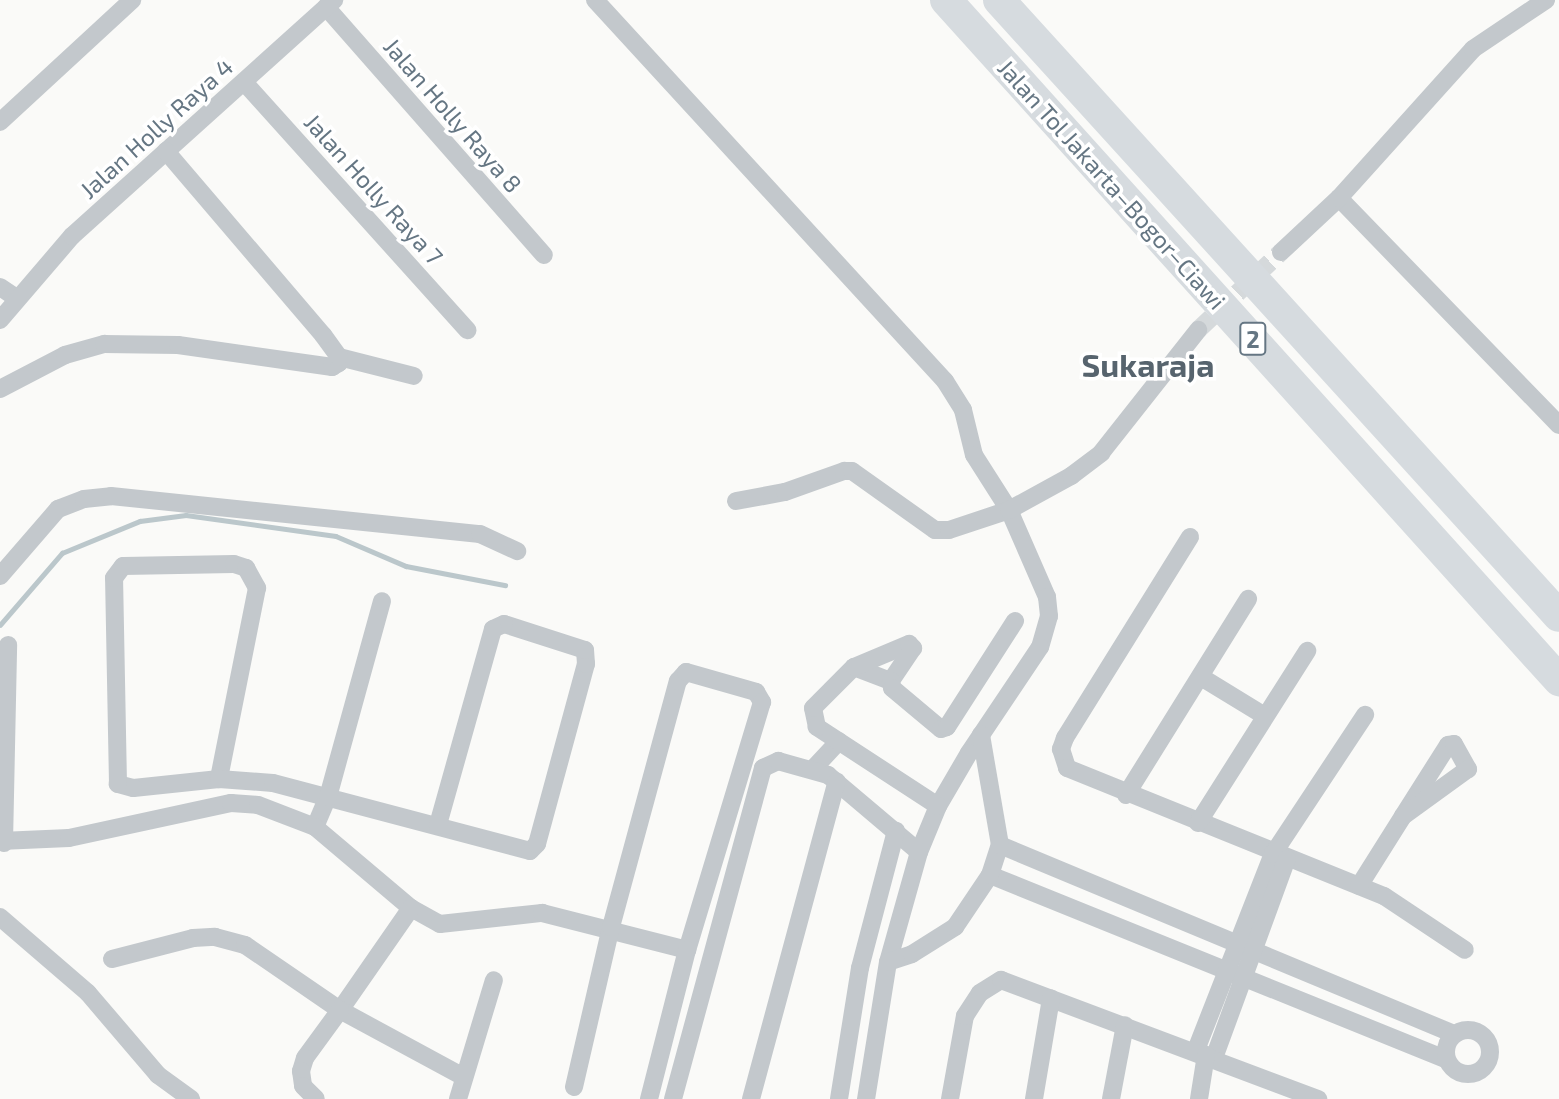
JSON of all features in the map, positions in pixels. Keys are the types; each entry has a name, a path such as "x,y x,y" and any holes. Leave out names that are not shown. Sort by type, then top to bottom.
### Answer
{"highway":[{"name":"Jalan Tol Jakarta–Bogor–Ciawi","path":"946,0 1555,677"},
{"name":"Jalan Tol Jakarta–Bogor–Ciawi","path":"999,0 1559,616"}],"street":[{"path":"0,122 132,0"},
{"path":"595,0 945,381 963,410 974,455 1009,510 1047,597 1049,616 1040,647 981,735 938,806 919,852 888,962 866,1099"},
{"path":"1282,252 1339,198 1473,49 1546,0"},
{"name":"Jalan Holly Raya 4","path":"1,317 8,292 330,4"},
{"name":"Jalan Holly Raya 8","path":"330,4 544,255"},
{"name":"Jalan Holly Raya 7","path":"244,82 467,330"},
{"path":"166,151 339,357 414,376"},
{"path":"1339,198 1559,425"},
{"path":"736,501 785,492 844,471 852,471 935,530 1009,510 1071,477 1101,453 1198,330"},
{"path":"0,389 65,355 104,344 178,345 332,367 339,363 339,357"},
{"path":"0,576 58,509 85,499 111,496 481,534 517,551"},
{"path":"1190,537 1061,749 1073,773 1393,900 1465,950"},
{"path":"219,779 257,588 246,568 234,564 123,566 114,578 118,784 133,788 219,779 273,783 530,850 537,844 586,664 588,654 582,647 504,624 493,629 438,825"},
{"path":"1126,795 1248,599"},
{"path":"315,827 328,797 382,601"},
{"path":"854,667 891,681 897,696 941,729 947,727 1015,621"},
{"path":"891,681 913,648 909,644 854,667 813,708 817,727 938,806"},
{"path":"8,645 2,842 69,838 231,803 257,805 315,827 411,908 440,924 542,913 611,927 687,950"},
{"path":"1198,823 1307,651"},
{"path":"574,1087 611,927 680,676 686,672 756,692 761,696 761,710 687,950 649,1099"},
{"path":"1201,677 1265,716"},
{"path":"1199,1099 1205,1054 1280,856 1365,715"},
{"path":"888,962 912,954 955,927 990,876 1000,845 981,735"},
{"path":"813,769 839,741"},
{"path":"673,1099 763,768 778,761 813,769 837,781 919,852"},
{"path":"751,1099 837,781"},
{"path":"1359,886 1403,816"},
{"path":"839,1099 860,968 896,831"},
{"path":"990,876 1446,1059 1459,1073 1472,1074 1484,1068 1490,1056 1488,1043 1479,1033 1466,1030 1454,1034 1000,845"},
{"path":"316,1099 303,1086 300,1071 305,1058 411,908"},
{"path":"0,917 88,993 158,1075 191,1099"},
{"path":"112,959 193,938 230,939 246,945 341,1010 464,1077"},
{"path":"458,1099 494,980"},
{"path":"950,1099 965,1016 980,993 1001,980 1205,1054 1289,1093 1318,1099"},
{"path":"1034,1099 1051,998"},
{"path":"1111,1099 1125,1025"},
{"path":"1446,1059 1445,1050 1454,1034"}],"waterway":[{"path":"0,625 62,553 140,521 186,515 336,536 406,566 505,585"}],"tunnel":[{"path":"1198,330 1281,252"}],"district":[{"name":"Sukaraja","path":"1148,364"}]}
